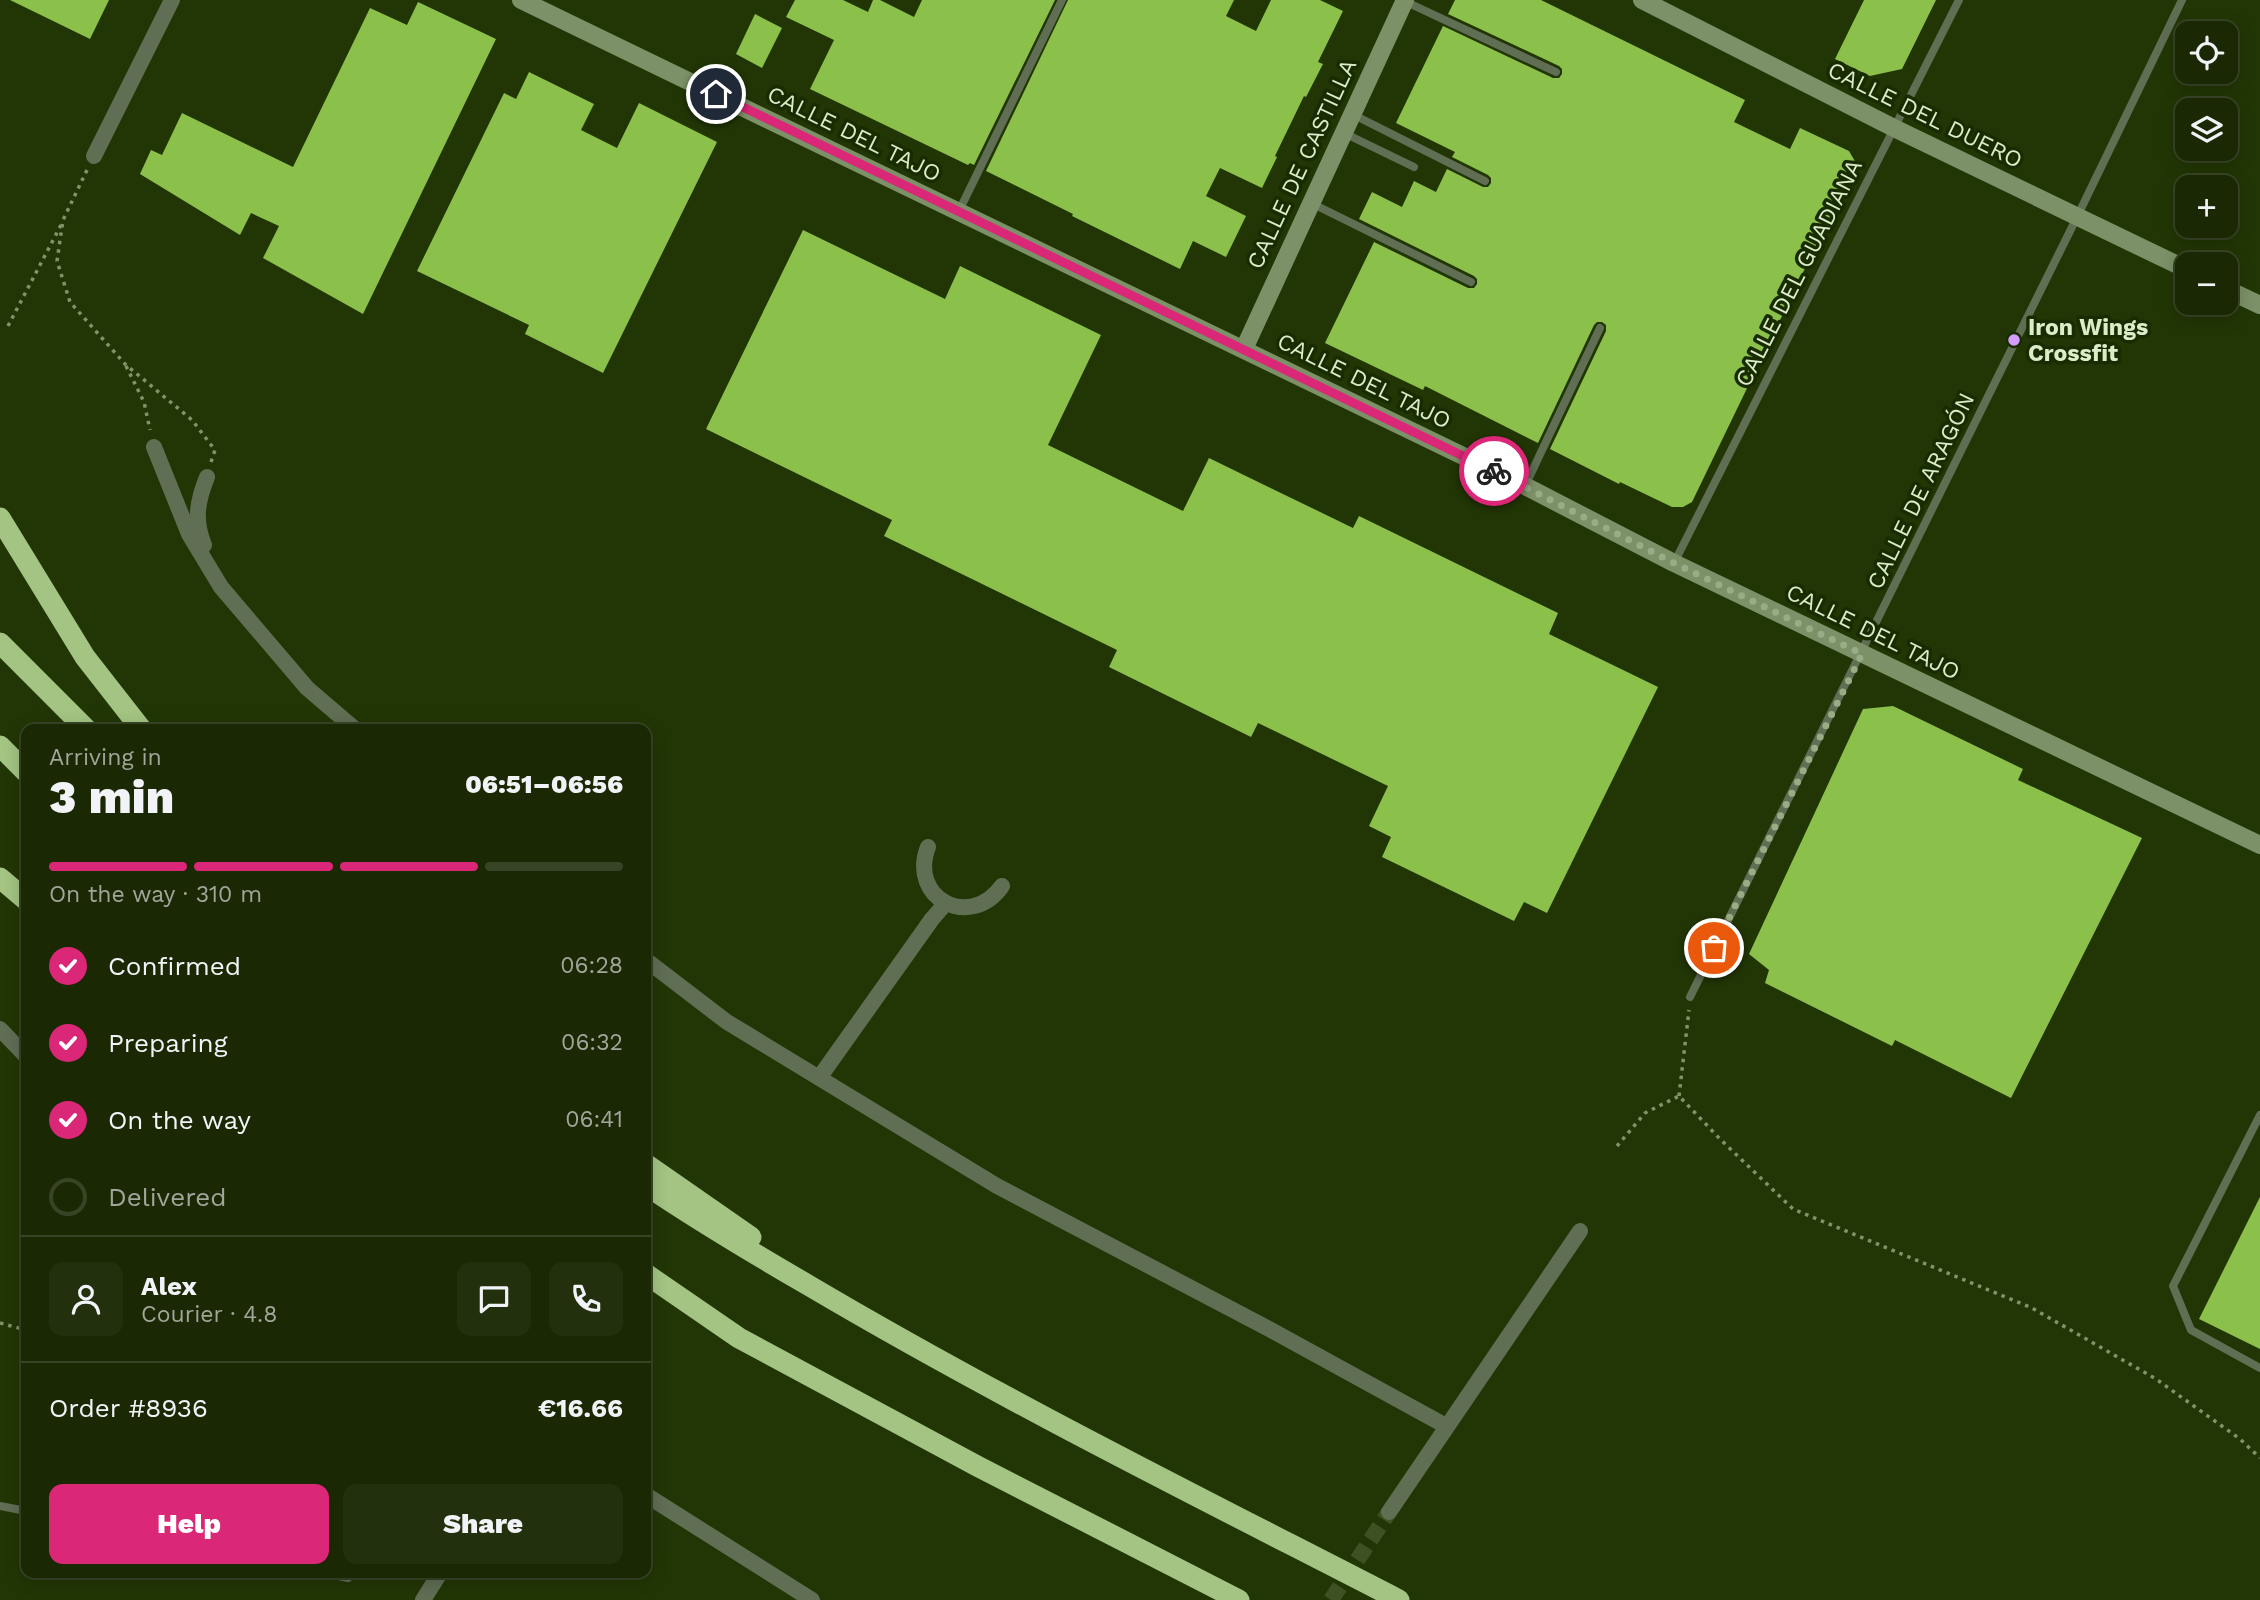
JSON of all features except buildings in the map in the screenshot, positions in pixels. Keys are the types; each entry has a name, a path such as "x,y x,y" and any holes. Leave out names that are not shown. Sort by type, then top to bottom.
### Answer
{"highway":[{"path":"0,518 85,657 137,724"},
{"path":"0,643 80,724"},
{"path":"0,746 21,767"},
{"path":"0,878 21,896"},
{"path":"651,1167 897,1338"},
{"path":"651,1188 694,1217 897,1338 1010,1400 1399,1600"},
{"path":"651,1277 739,1338"},
{"path":"651,1285 739,1338 978,1467 1239,1600"}],"street":[{"path":"94,156 172,0"},
{"name":"CALLE DEL TAJO","path":"521,0 1525,486 1674,563 2260,845"},
{"name":"CALLE DEL DUERO","path":"1642,0 1894,128 2175,264"},
{"name":"CALLE DE CASTILLA","path":"1244,349 1405,1"},
{"path":"2238,295 2260,305"},
{"path":"154,447 189,534 221,587 307,688 349,724"},
{"path":"207,477 196,512 198,530 221,587"},
{"path":"929,847 923,865 925,876 933,892 946,903 957,907 977,906 988,901 1002,886"},
{"path":"819,1077 946,903"},
{"path":"651,965 727,1021 997,1186 1271,1330 1446,1426"},
{"path":"0,1030 21,1051"},
{"path":"1389,1512 1580,1231"},
{"path":"651,1498 811,1600"},
{"path":"423,1600 437,1578"}],"lane":[{"path":"958,211 1062,0"},
{"name":"CALLE DEL GUADIANA","path":"1674,563 1959,0"},
{"name":"CALLE DE ARAGÓN","path":"1690,997 1862,654 2182,0"},
{"path":"1405,1 1556,72"},
{"path":"1352,114 1485,181"},
{"path":"1344,133 1414,167"},
{"path":"1311,203 1471,282"},
{"path":"1525,486 1601,328"},
{"path":"2260,1115 2173,1286 2191,1329 2260,1368"},
{"path":"0,1506 21,1510"}],"path":[{"path":"8,326 94,156"},
{"path":"63,220 57,261 70,302 125,364 192,420 215,450 207,477"},
{"path":"125,364 144,402 154,447"},
{"path":"1690,997 1679,1096 1793,1209 2032,1308 2155,1378 2240,1439 2260,1458"},
{"path":"1617,1146 1645,1113 1679,1096"},
{"path":"0,1323 21,1329"}],"tunnel":[{"path":"1331,1600 1389,1512"}],"way so far":[{"path":"1494,471 1674,563 1862,654 1714,948"}],"place":[{"name":"Iron Wings Crossfit","path":"2014,340"}],"route":[{"path":"716,94 1494,471"}]}
